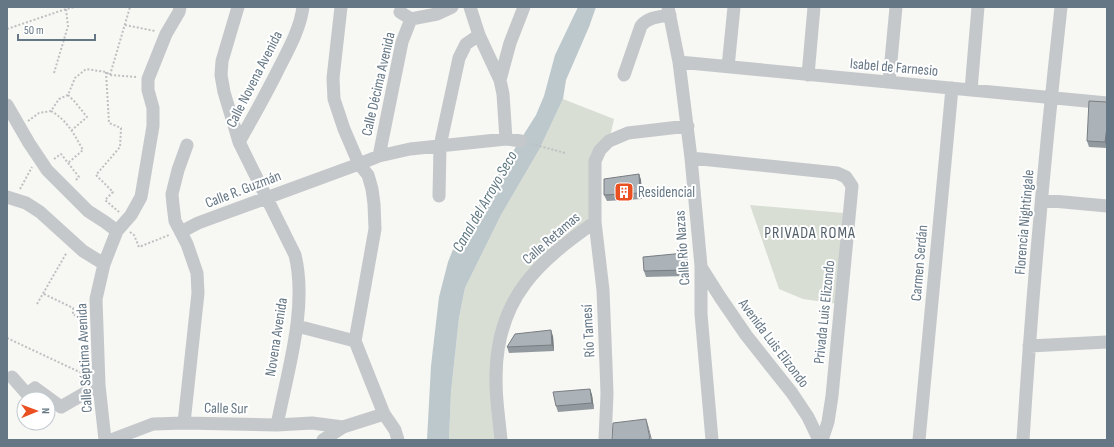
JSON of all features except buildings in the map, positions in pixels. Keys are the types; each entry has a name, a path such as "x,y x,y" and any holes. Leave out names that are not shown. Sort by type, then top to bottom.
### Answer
{"street":[{"name":"Calle Séptima Avenida","path":"105,440 99,383 96,299 104,264 122,225 141,197 153,126 153,108 148,90 148,79 166,34 179,12 180,7"},
{"name":"Novena Avenida","path":"238,7 222,61 221,75 224,92 239,142 295,255 298,266 299,290 297,326 277,425"},
{"name":"Calle Novena Avenida","path":"239,142 261,105 290,47 302,15 303,7"},
{"name":"Calle Décima Avenida","path":"341,7 333,78 334,98 344,129 359,164 368,175 372,188 374,204 375,229 355,341"},
{"name":"Calle Décima Avenida","path":"378,156 402,42 405,16 437,14 452,7"},
{"path":"470,7 478,35 500,80 503,94 506,139"},
{"path":"500,80 510,43 524,7"},
{"path":"728,67 734,7"},
{"path":"808,75 814,7"},
{"path":"889,82 896,7"},
{"path":"971,90 978,7"},
{"name":"Florencia Nightingale","path":"1023,440 1029,346 1051,97 1061,7"},
{"path":"624,75 641,26 649,19 669,11"},
{"name":"Calle Río Nazas","path":"669,11 679,62 688,126 701,266 701,314 712,440"},
{"path":"439,196 440,146 459,58 466,44 478,35"},
{"name":"Isabel de Farnesio","path":"679,62 1107,103"},
{"name":"Carmen Serdán","path":"919,440 952,88"},
{"path":"7,105 41,161 66,189 88,211 105,222 122,225"},
{"name":"Río Tamesí","path":"605,440 607,394 606,358 603,290 595,222 595,161 600,150 609,142 628,133 688,126"},
{"name":"Calle R. Guzmán","path":"181,232 198,223 378,156 410,149 506,139 521,142"},
{"path":"184,423 198,293 197,273 181,232 175,221 172,194 178,170 187,145"},
{"name":"Privada Luis Elizondo","path":"691,158 837,173 846,177 852,186 832,396 828,422 821,440"},
{"path":"11,198 26,203 40,212 83,251 104,264"},
{"path":"1042,200 1107,206"},
{"name":"Calle Retamas","path":"500,440 496,373 499,346 504,324 518,292 535,271 567,242 595,222"},
{"name":"Avenida Luis Elizondo","path":"701,266 746,335 792,393 821,440"},
{"path":"297,326 355,341 384,414 395,430 398,440"},
{"path":"1029,346 1107,342"},
{"path":"12,377 27,394 35,388 61,407 99,383"},
{"path":"324,440 343,427 384,414"},
{"name":"Calle Sur","path":"111,440 153,424 184,423 277,425 312,423 343,427"}],"path":[{"path":"7,29 66,8 75,7"},
{"path":"110,75 130,7"},
{"path":"54,73 68,26 66,8"},
{"path":"125,25 166,34"},
{"path":"51,111 59,99 68,95 75,78 86,69 106,72 110,75 148,79"},
{"path":"106,72 109,123 121,128 120,147 96,175 113,192 105,200 122,225 134,235 139,246 181,232"},
{"path":"68,95 87,117 72,130"},
{"path":"19,126 39,113 51,111 61,116 72,130 82,150 68,162"},
{"path":"521,142 565,153"},
{"path":"11,198 41,161 61,154 79,177 66,189"},
{"path":"37,304 72,242"},
{"path":"44,294 73,308 73,315 97,321"},
{"path":"7,338 99,383"}],"shaded area":[{"path":"563,99 614,119 609,141 600,150 595,222 535,271 504,324 501,440 449,440 451,392 459,318 465,288 501,215 539,150"},
{"path":"750,205 844,213 838,304 803,299 779,289"}],"water":[{"name":"Canal del Arroyo Seco","path":"578,7 596,7 566,80 563,99 539,150 501,215 465,288 459,318 451,392 449,440 427,440 431,366 439,297 448,262 456,242 536,115 544,96 555,55"}],"place":[{"name":"Residencial","path":"624,192"}],"district":[{"name":"PRIVADA ROMA","path":"810,232"}]}
